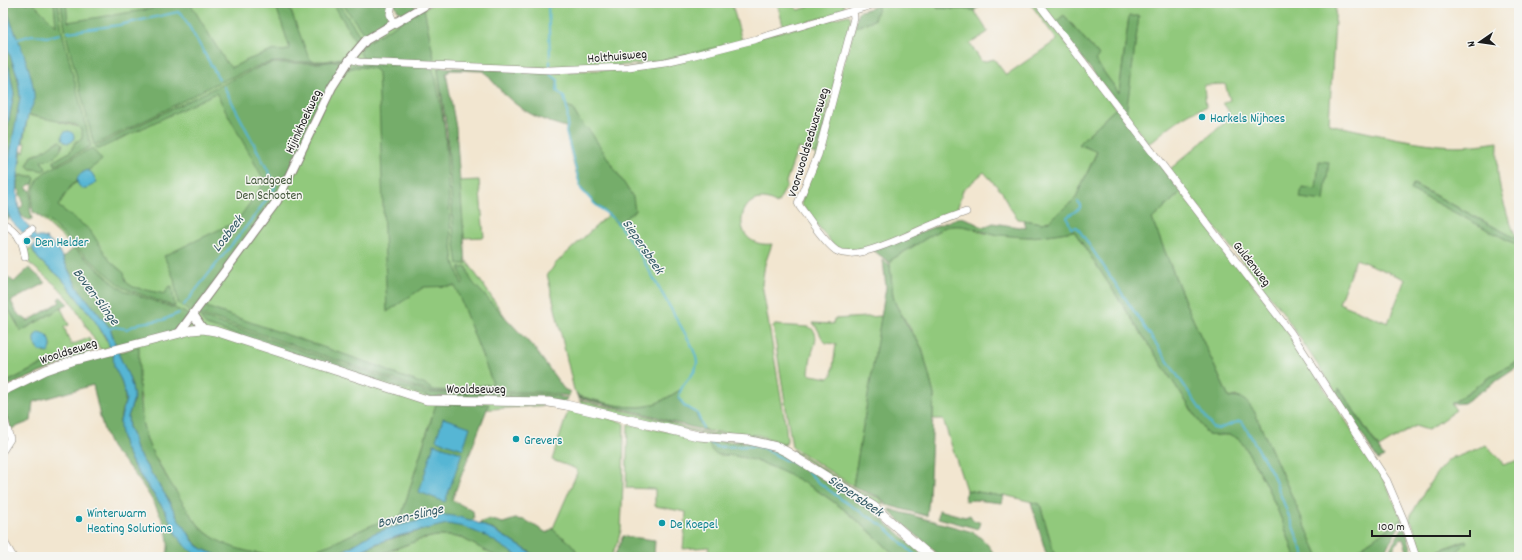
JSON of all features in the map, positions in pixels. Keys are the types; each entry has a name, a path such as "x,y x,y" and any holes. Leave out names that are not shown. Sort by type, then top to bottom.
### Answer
{"main road":[{"name":"Wooldseweg","path":"3,391 63,364 179,333 203,329 215,331 427,400 549,402 698,436 748,440 769,445 787,452 873,506 931,557"}],"street":[{"path":"392,3 390,14 394,23"},
{"name":"Hijinkhoekweg","path":"179,333 270,213 332,87 350,59 366,40 429,3"},
{"name":"Holthuisweg","path":"350,59 359,62 550,70 628,67 665,62 686,57 879,3"},
{"name":"Guldenweg","path":"1038,3 1299,344 1387,481 1404,521 1416,557"},
{"name":"Voorwooldsedwarsweg","path":"853,11 854,18 818,155 798,202 800,207 830,245 837,251 846,253 875,249 966,212"},
{"path":"3,223 22,236 25,257"},
{"path":"22,236 32,229"},
{"path":"193,314 203,329"},
{"path":"3,415 10,439 3,450"},
{"path":"3,540 13,557"}],"green space":[{"name":"Landgoed Den Schooten","path":"3,3 383,3 380,21 429,6 434,3 734,3 733,8 742,41 658,61 605,67 533,67 437,63 460,251 565,404 433,413 402,514 387,527 295,557 252,557 235,555 203,530 172,491 167,477 149,447 142,423 141,398 121,290 37,214 28,204 35,178 33,176 27,177 22,175 18,177 22,150 24,153 26,143 23,143 28,115 42,118","holes":["81,119 85,145 54,163 54,161 70,152 76,141 81,140 82,136 82,132 79,127 59,122","63,144 61,149 47,159 42,160 42,163 38,169 31,169 27,166 32,156"]},
{"path":"4,3 33,3 56,26 54,3 58,3 62,31 91,146 55,165 54,161 70,152 76,141 81,140 82,131 76,125 28,115 34,101 31,77"},
{"path":"61,3 66,3 68,22 151,9 153,8 153,3 190,3 226,62 231,67 275,50 284,51 290,49 275,3 288,3 308,56 312,61 326,61 346,57 357,44 333,3 338,3 363,40 348,58 322,62 274,62 261,65 213,85 94,145 66,35"},
{"path":"342,3 390,3 386,24 366,37"},
{"path":"394,3 413,3 416,8 405,14 398,11"},
{"path":"777,3 796,3 795,7 798,10 809,7 809,3 843,3 846,11 784,29"},
{"path":"886,3 937,3 937,8 974,10 988,32 970,44 982,62 994,59 1006,75 1057,40 1030,3 1036,3 1116,108 1078,144 1097,151 1075,199 1049,221 1042,223 1018,219 1008,205 1002,192 984,172 963,190 956,213 873,248 844,251 833,245 801,204 855,27 879,5"},
{"path":"937,3 987,3 974,10 937,8"},
{"path":"1039,3 1336,3 1329,124 1398,139 1440,145 1455,146 1498,142 1499,182 1508,215 1517,239 1414,184 1411,189 1519,246 1519,361 1499,371 1451,404 1456,410 1428,430 1415,426 1379,448 1339,388 1337,394 1282,311 1169,170 1229,119 1228,110 1223,103 1230,100 1225,84 1204,85 1206,107 1183,117 1148,143 1126,115 1129,16 1119,93 1095,60 1099,56 1064,15 1055,23","holes":["1356,259 1405,279 1388,323 1339,303"]},
{"path":"879,5 874,20 855,27 858,12"},
{"path":"424,8 435,63 363,59 360,52 364,44"},
{"path":"849,15 851,19 816,154 798,148 786,182 787,186 777,204 764,199 753,201 746,207 742,217 742,227 747,236 757,243 772,244 765,264 762,284 786,427 786,444 758,435 706,431 700,423 696,413 686,408 681,402 679,398 680,390 655,404 637,407 617,405 579,396 574,390 547,274 555,264 608,215 613,218 590,131 579,120 572,108 567,106 564,98 557,90 557,80 550,72 628,69"},
{"path":"1064,15 1099,56 1095,60 1119,93 1129,16 1139,16 1126,115 1055,23"},
{"path":"3,37 17,74 20,90 5,202 9,219 6,221 3,219 3,148 14,94 9,68 3,57"},
{"path":"346,60 275,200 191,313 178,303 174,279 164,256 237,221 265,182 216,93 97,150 95,147 262,66 274,63 320,63"},
{"path":"355,64 432,67 436,79 445,130 451,237 454,262 462,284 464,283 459,268 467,267 470,278 474,284 535,349 564,389 570,392 569,396 538,392 473,392 474,386 493,384 455,286 424,287 387,312 378,73 375,69 363,67 355,67 345,72 348,67"},
{"path":"439,67 550,72 557,80 557,90 564,98 567,106 572,108 579,120 590,131 633,197 635,211 617,224 584,192 570,150 566,127 540,118 519,107 502,92 484,71 449,70 449,72 446,73 456,128 466,264 458,264 454,238 447,130 438,71"},
{"path":"1116,108 1181,192 1152,219 1186,304 1229,398 1241,398 1254,411 1319,557 1295,557 1282,520 1260,473 1246,448 1235,437 1225,435 1208,435 1074,231 1042,236 1023,237 993,234 965,227 950,226 943,228 891,260 890,263 873,250 960,217 985,227 993,223 1026,228 1024,220 1042,223 1049,221 1075,199 1097,152 1078,144"},
{"path":"60,141 63,144 57,155 51,159 41,161 46,169 42,171 27,166 32,156"},
{"path":"92,148 102,160 89,170 82,173 77,179 77,182 71,186 58,206 90,230 110,261 124,273 126,282 133,287 165,294 168,287 172,286 175,307 124,288 88,258 48,220 33,212 32,201 34,190 41,176 45,172"},
{"path":"1319,161 1329,162 1324,201 1300,198 1302,187 1316,189"},
{"path":"22,175 27,177 33,176 35,178 33,184 26,188 31,191 30,208 32,219 30,220 25,219 22,216 19,208 22,207 23,202 18,189 18,177"},
{"path":"479,180 484,237 464,238 459,181"},
{"path":"1413,184 1519,240 1519,246 1411,190"},
{"path":"1181,192 1272,309 1381,474 1402,519 1347,557 1319,557 1254,411 1236,396 1229,398 1186,304 1152,219"},
{"path":"960,225 967,226 984,233 1030,237 1074,231 1208,435 1225,435 1235,437 1246,448 1260,473 1282,520 1295,557 1055,557 1040,504 1004,495 1001,496 966,490 943,419 933,419 934,395 922,348 896,305 893,296 890,265 891,260 943,228"},
{"path":"32,247 40,261 61,278 96,321 110,346 103,350 100,349 70,300 58,287 29,263 25,251"},
{"path":"74,248 123,290 182,311 189,315 176,331 116,345 110,328 77,287 63,258"},
{"path":"883,260 890,265 893,296 896,305 922,348 934,395 927,516 887,505 880,497 853,486 886,287"},
{"path":"29,268 44,281 44,284 11,301 17,313 28,321 60,302 58,299 60,297 68,304 21,331 3,299 3,273 14,282"},
{"path":"208,298 211,300 206,307 384,368 389,372 426,385 433,390 468,392 434,392 422,389 210,317 200,316 200,310"},
{"path":"3,299 21,331 61,308 69,325 64,327 71,345 89,338 93,348 39,366 3,384","holes":["45,334 50,340 51,348 46,353 40,351 34,343 35,335"]},
{"path":"882,316 853,486 792,447 773,326 809,327 812,329 815,332 816,338 809,373 811,375 829,378 832,375 836,344 826,343 813,323 833,324 834,319"},
{"path":"200,318 208,319 428,393 505,394 507,399 433,398 206,325"},
{"path":"139,346 139,390 141,413 147,440 153,454 186,508 202,529 225,544 254,553 300,553 330,545 377,523 400,516 402,514 436,404 489,404 452,500 473,511 474,519 472,521 444,515 393,527 361,540 333,557 222,557 204,550 195,543 180,522 166,496 136,450 132,434 129,429 128,417 133,402 133,392 131,382 118,353"},
{"path":"93,348 93,351 3,388 3,384 39,366"},
{"path":"113,354 116,370 125,393 125,403 122,409 120,421 124,446 135,469 166,512 176,534 189,549 201,557 166,557 168,546 167,534 163,522 142,484 111,447 102,425 93,385 33,402 31,421 11,429 3,409 3,394 64,366"},
{"path":"1519,361 1519,366 1464,403 1451,404 1499,371"},
{"path":"1339,388 1384,457 1378,460 1337,394"},
{"path":"680,390 679,398 681,402 686,408 696,413 700,423 706,431 657,417 578,398 576,393 579,397 604,403 639,407 655,404"},
{"path":"508,394 538,394 568,398 564,402 509,399"},
{"path":"579,400 655,418 706,433 755,436 785,445 782,447 711,436 583,406"},
{"path":"569,408 622,422 624,424 621,530 611,557 579,557 572,544 553,528 577,473 577,470 574,468 552,460"},
{"path":"628,424 712,440 709,445 714,453 750,459 771,466 810,486 847,512 896,557 707,557 709,547 683,549 686,512 655,506 655,489 626,488"},
{"path":"712,440 750,443 776,450 864,504 927,557 896,557 851,515 818,491 783,472 761,463 750,459 714,453 709,445"},
{"path":"1486,445 1500,459 1503,465 1519,460 1519,557 1452,557 1467,542 1465,540 1422,557 1412,522 1409,522 1411,515 1435,475 1447,462 1454,456 1454,458"},
{"path":"793,450 859,492 880,498 884,504 870,502 793,452"},
{"path":"966,490 1001,496 1004,495 1002,503 974,500 965,501"},
{"path":"1031,502 1040,504 1055,557 1047,557"},
{"path":"889,509 973,532 992,550 994,557 941,557 891,513"},
{"path":"939,510 965,517 970,515 973,520 980,522 978,529 938,518"},
{"path":"489,519 503,523 515,519 525,520 547,533 553,528 572,544 579,557 538,557 494,530 479,523"},
{"path":"1402,519 1402,522 1381,557 1347,557"},
{"path":"442,524 463,526 483,534 519,557 497,557 462,538 436,536 422,539 372,557 353,557 384,541"},
{"path":"1404,525 1414,557 1409,557 1403,539 1399,540 1389,557 1385,557"},
{"path":"436,536 462,538 497,557 373,557 422,539"},
{"path":"623,536 655,540 654,557 614,557"},
{"path":"1466,540 1467,542 1452,557 1423,557"}],"water":[{"path":"3,3 27,63 34,93 34,101 23,138 19,166 17,195 18,207 22,218 30,228 23,233 12,222 8,214 6,202 8,165 20,98 18,77 3,37"},
{"path":"3,57 9,68 14,94 3,148 6,85 3,71"},
{"path":"66,131 70,131 74,137 70,143 66,143 62,139 62,135"},
{"path":"87,170 92,173 97,182 87,189 83,189 78,185 77,179 79,175"},
{"path":"32,232 36,237 46,238 58,249 77,287 110,328 132,387 134,398 128,417 129,429 132,434 136,450 193,541 203,549 222,557 201,557 184,545 176,534 166,512 135,468 124,446 120,429 120,421 126,399 121,380 114,367 113,354 106,338 89,312 84,308 61,278 37,257 32,247 36,244 34,240 32,241 28,234"},
{"path":"38,332 48,337 50,340 51,346 48,353 40,351 34,343 34,337"},
{"path":"443,418 470,427 463,449 436,440"},
{"path":"434,444 462,453 445,502 419,492"},
{"path":"444,515 470,520 482,525 538,557 519,557 488,537 464,527 447,524 398,536 375,544 362,550 353,557 333,557 372,534 393,527"}],"waterway":[{"name":"Siepersbeek","path":"548,3 550,57"},
{"name":"Losbeek","path":"68,32 119,25 178,12 182,14 219,79"},
{"name":"Losbeek","path":"15,40 32,35 47,37 60,34"},
{"name":"Siepersbeek","path":"550,61 550,67"},
{"name":"Siepersbeek","path":"550,74 558,80 557,91 564,97 567,108 568,123 566,132 581,189 595,204 615,220 638,251 691,344 697,363 694,371 682,387 679,397 684,406 697,413 703,428"},
{"name":"Losbeek","path":"184,305 256,214 274,189 275,184 224,87"},
{"path":"1078,202 1080,208 1067,217 1071,228 1077,227 1213,428 1218,429 1240,421 1243,423 1272,473 1305,557"},
{"name":"Losbeek","path":"108,329 115,327 127,329 140,323 163,320 179,313"},
{"name":"Siepersbeek","path":"710,442 716,447 755,446 763,448 785,460 795,463 806,470 817,481 842,500 885,527 917,557"}],"place":[{"name":"Harkels Nijhoes","path":"1202,117"},
{"name":"Den Helder","path":"27,241"},
{"name":"Grevers","path":"516,439"},
{"name":"Winterwarm Heating Solutions","path":"79,519"},
{"name":"De Koepel","path":"662,523"}],"water label":[{"name":"Boven-Slinge","path":"97,296"},
{"name":"Boven-Slinge","path":"410,515"}]}
